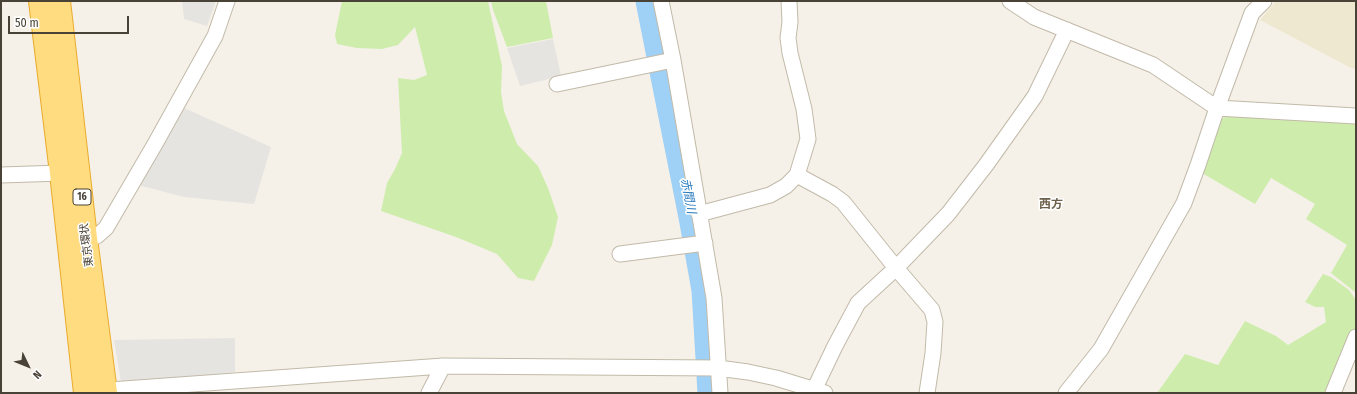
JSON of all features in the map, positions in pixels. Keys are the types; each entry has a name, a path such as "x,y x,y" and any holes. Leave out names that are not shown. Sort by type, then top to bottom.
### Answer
{"highway":[{"name":"東京環状","path":"40,1 61,173 95,392"},
{"name":"東京環状","path":"59,1 86,238 95,392"}],"street":[{"path":"86,238 97,236 106,228 215,36 227,1"},
{"path":"661,1 666,61 699,214 698,244 714,298 713,368 720,393"},
{"path":"699,214 770,195 786,186 798,175 808,139 804,109 790,53 788,38 790,22 789,1"},
{"path":"1010,1 1034,17 1153,65 1217,108 1356,116"},
{"path":"1066,393 1101,349 1184,203 1252,13 1264,1"},
{"path":"95,392 443,366 713,368 748,372 776,378 820,391 835,346 858,303 896,268 948,214 986,165 1035,96 1067,30"},
{"path":"557,84 666,61"},
{"path":"1,175 61,173"},
{"path":"798,175 832,194 843,202 932,310 935,322 933,352 927,393"},
{"path":"620,254 698,244"},
{"path":"1333,393 1356,337"},
{"path":"429,393 443,366"}],"shaded area":[{"path":"182,1 216,1 207,26 184,19"},
{"path":"1276,1 1356,1 1356,69 1351,68 1260,20"},
{"path":"553,39 561,76 520,86 507,48"},
{"path":"182,107 271,147 254,204 184,197 138,185"},
{"path":"235,338 235,372 208,376 121,382 114,340"}],"green space":[{"path":"342,1 488,1 502,66 501,92 504,111 517,144 538,166 548,188 558,217 552,245 534,281 518,278 497,254 456,237 381,211 387,183 402,153 398,78 414,80 427,75 415,27 398,45 382,49 357,48 337,44 335,35"},
{"path":"491,1 546,1 553,38 507,47"},
{"path":"1234,114 1356,123 1356,293 1331,273 1347,245 1306,219 1315,204 1271,178 1255,204 1202,173 1216,124 1223,118"},
{"path":"1323,274 1331,277 1349,290 1356,300 1356,326 1326,393 1157,393 1185,354 1218,365 1245,321 1276,336 1288,345 1326,322 1324,307 1315,307 1305,302"}],"waterway":[{"name":"赤間川","path":"650,1 706,290 712,393"}],"district":[{"name":"西方","path":"1051,205"}]}
